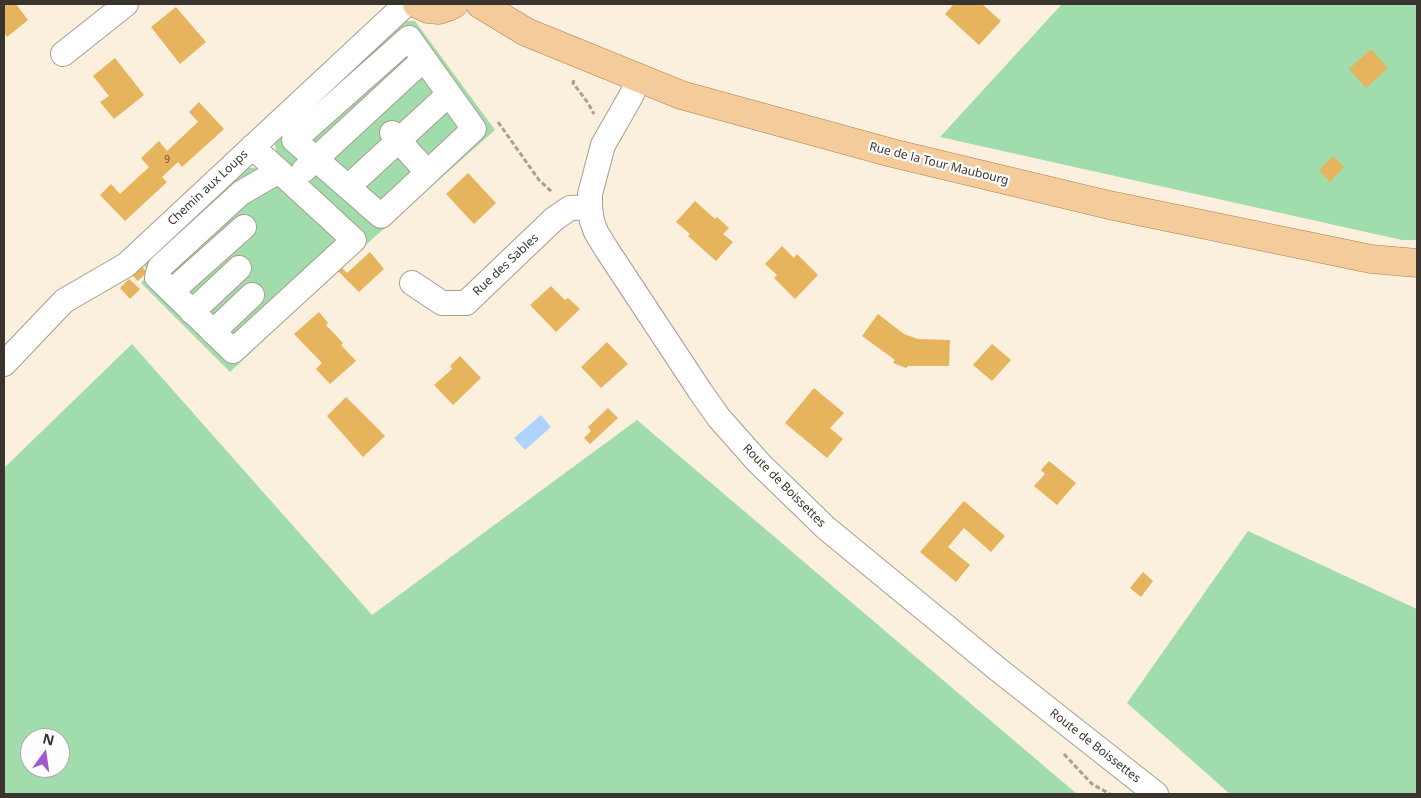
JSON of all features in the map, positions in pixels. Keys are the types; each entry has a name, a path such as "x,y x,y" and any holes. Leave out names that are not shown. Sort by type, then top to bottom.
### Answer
{"main road":[{"path":"417,4 428,9 439,10 454,4"},
{"name":"Rue de la Tour Maubourg","path":"480,4 526,32 681,95 972,174 1109,205 1372,259 1417,263"}],"street":[{"path":"63,54 126,4"},
{"name":"Chemin aux Loups","path":"4,364 64,301 126,265 406,4"},
{"path":"409,38 474,129 381,216 294,140 351,89 409,38"},
{"path":"348,187 390,131 424,59"},
{"name":"Route de Boissettes","path":"638,78 631,96 603,145 590,194 580,208 719,418 759,463 819,522 858,556 1156,794"},
{"path":"351,89 427,172"},
{"path":"252,147 285,177 354,240 232,351 157,277 160,267 241,193 285,177 315,158 390,131 449,93"},
{"path":"390,131 449,93"},
{"name":"Rue des Sables","path":"412,283 442,303 466,303 554,219 580,208"},
{"path":"172,291 244,227"},
{"path":"192,312 239,268"},
{"path":"213,332 252,295"}],"green space":[{"path":"1062,4 1417,4 1417,240 1402,240 940,137"},
{"path":"406,21 415,21 495,130 342,266 230,372 141,283 150,273 143,264 247,167 262,169 277,154 274,141"},
{"path":"132,344 372,615 637,420 1077,794 4,794 4,468"},
{"path":"1248,531 1417,609 1417,794 1230,794 1127,703"}],"water":[{"path":"541,415 551,427 525,450 514,438"}],"building":[{"path":"4,4 16,4 28,20 7,37 4,32"},
{"path":"954,4 982,4 1001,21 979,45 945,14"},
{"path":"176,7 206,42 180,64 151,27"},
{"path":"1371,49 1388,68 1366,88 1349,69"},
{"path":"115,58 144,95 114,119 100,102 109,96 93,76"},
{"path":"199,102 224,129 182,167 178,162 162,177 167,182 125,221 100,195 111,184 120,194 149,167 141,158 159,141 167,151 198,122 189,112"},
{"path":"1333,156 1344,167 1330,182 1319,170"},
{"path":"468,173 496,203 474,224 446,194"},
{"path":"695,201 715,219 717,217 729,228 723,234 733,242 716,261 688,236 690,234 676,222"},
{"path":"782,246 794,258 797,254 818,275 795,299 774,278 777,275 765,264"},
{"path":"370,252 384,269 359,292 338,271 341,267 347,273"},
{"path":"139,264 147,272 138,281 130,273"},
{"path":"129,279 140,289 130,299 120,288"},
{"path":"551,286 565,300 568,298 580,309 556,332 530,305"},
{"path":"319,312 328,323 326,325 343,343 341,345 356,361 330,384 316,369 322,363 294,334"},
{"path":"878,314 904,334 918,339 950,340 949,366 908,366 906,368 893,363 895,360 862,336"},
{"path":"607,342 628,364 601,388 581,367"},
{"path":"992,344 1011,360 992,381 973,365"},
{"path":"460,356 481,378 453,405 434,385 452,369 450,366"},
{"path":"814,388 844,413 830,428 843,439 827,458 785,423"},
{"path":"346,397 385,436 363,457 327,416"},
{"path":"608,408 618,418 590,444 584,438 591,431 588,427"},
{"path":"1049,461 1076,483 1057,505 1034,486 1045,474 1041,470"},
{"path":"964,501 1005,536 991,552 964,528 948,547 970,565 956,582 920,552"},
{"path":"1143,572 1153,581 1141,597 1130,588"}]}
